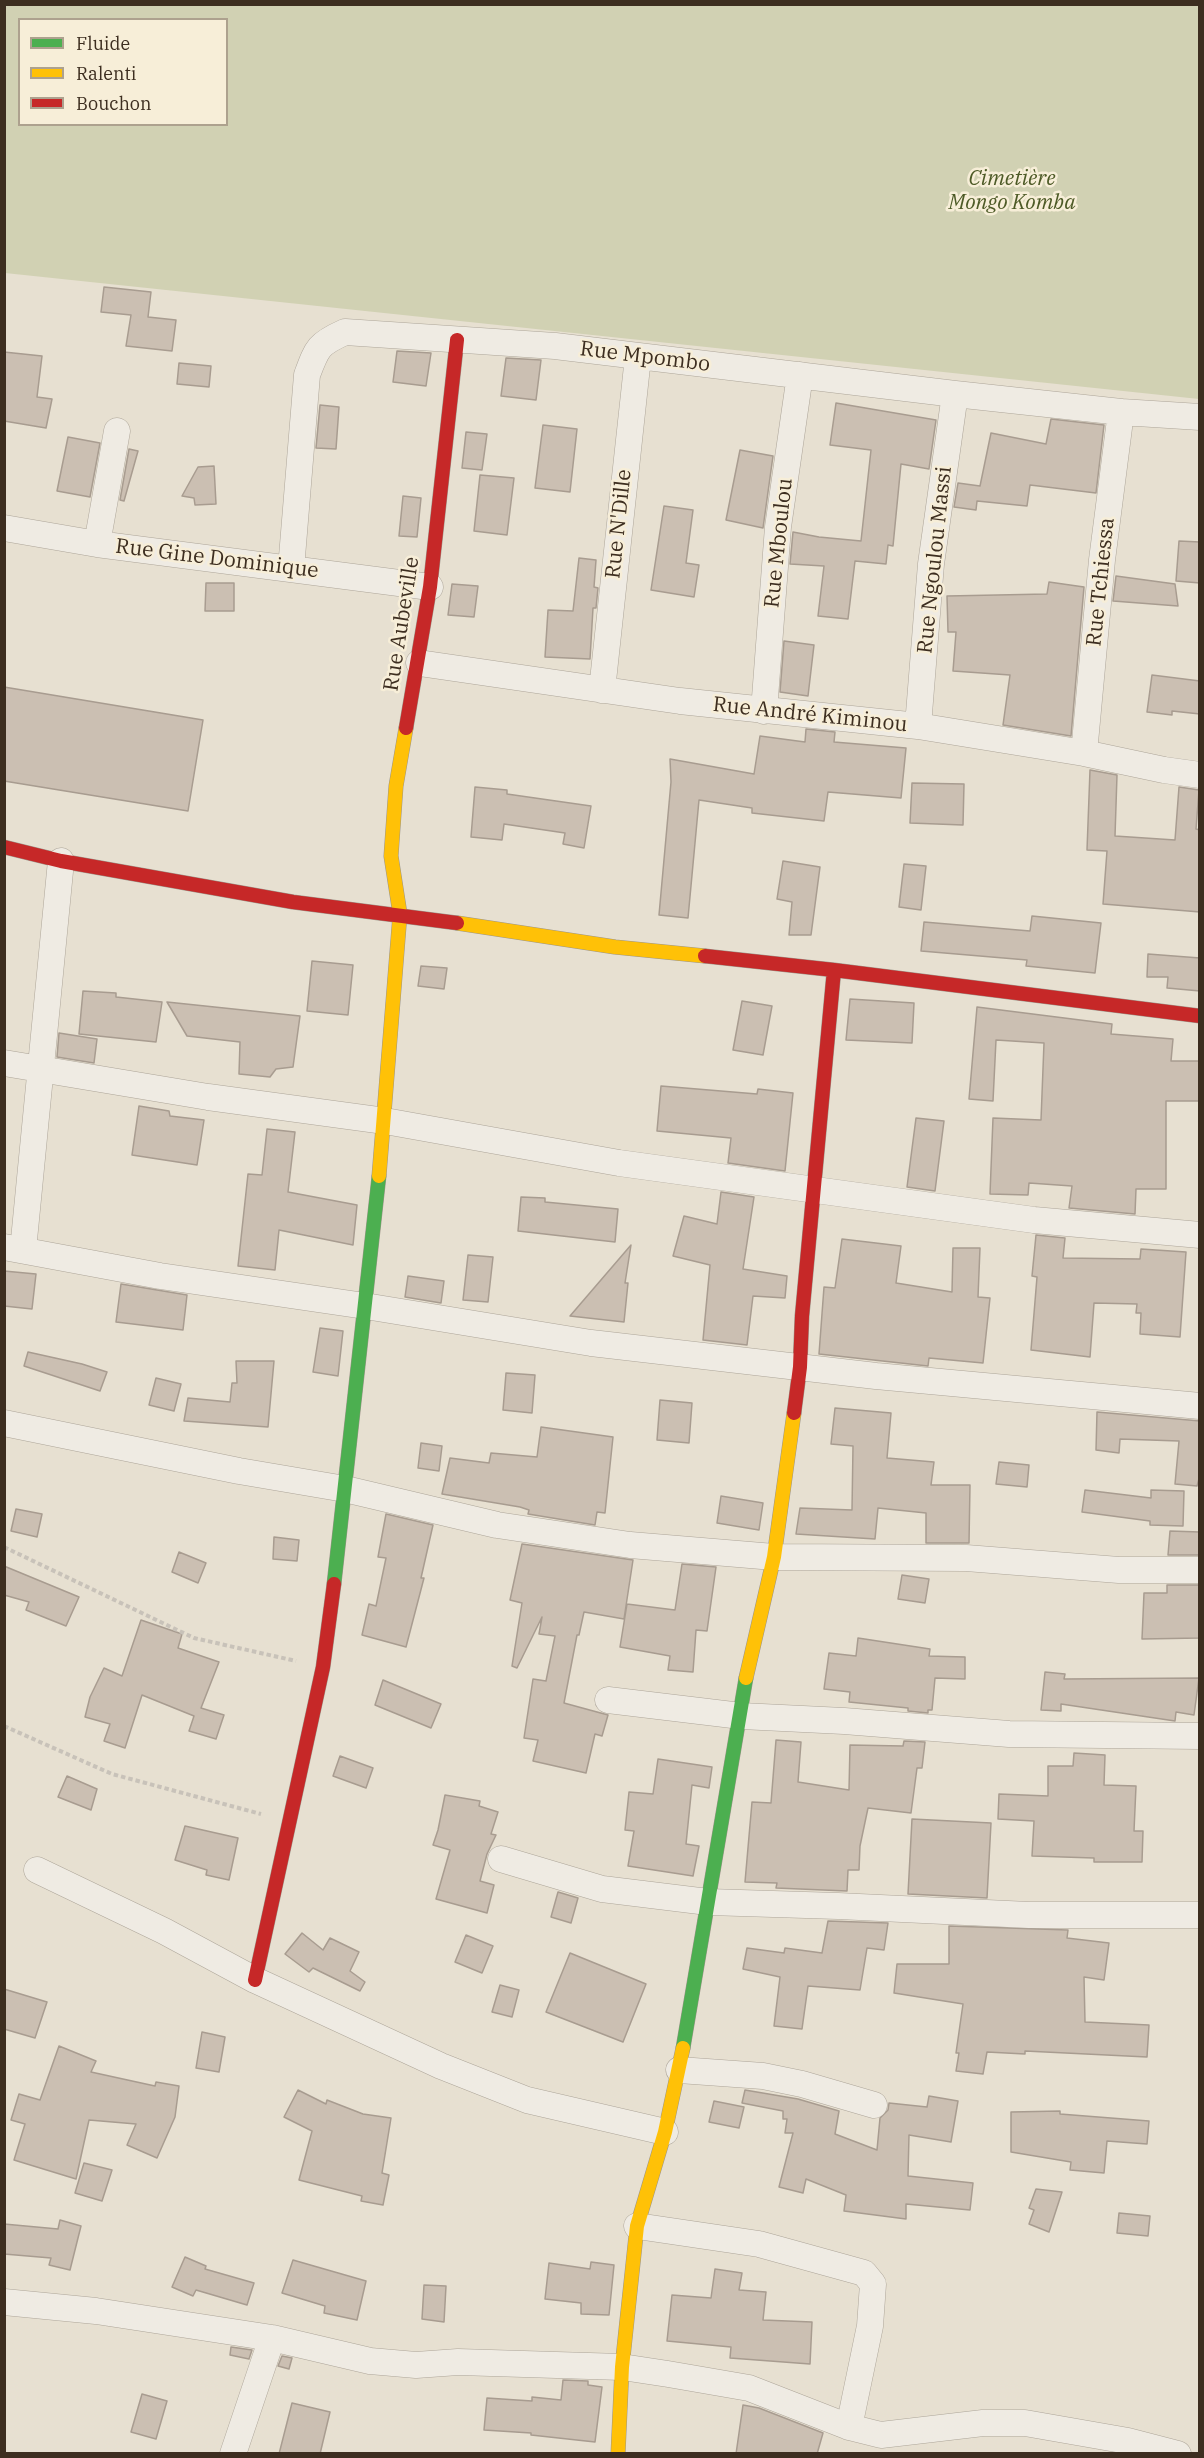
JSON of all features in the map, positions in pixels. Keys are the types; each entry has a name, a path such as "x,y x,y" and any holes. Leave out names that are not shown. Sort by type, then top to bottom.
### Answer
{"street":[{"name":"Rue Mpombo","path":"291,569 307,375 316,349 324,341 345,332 555,346 955,394 1121,412 1200,417"},
{"name":"Rue Aubeville","path":"255,1980 323,1668 385,1121 400,914 391,856 396,786 419,663 430,586 457,340"},
{"name":"Rue N'Dille","path":"602,690 638,357"},
{"name":"Rue Mboulou","path":"764,711 778,526 800,375"},
{"name":"Rue Ngoulou Massi","path":"918,726 931,564 955,394"},
{"name":"Rue Tchiessa","path":"1084,753 1102,560 1121,412"},
{"path":"97,544 117,431"},
{"name":"Rue Gine Dominique","path":"4,528 97,544 430,586"},
{"name":"Rue André Kiminou","path":"419,663 764,711 918,726 1084,753 1200,775"},
{"path":"4,847 61,861 293,902 400,914 615,947 834,970 1200,1016"},
{"path":"61,861 40,1069 14,1249 160,1276 365,1305 591,1343 800,1367 1200,1406"},
{"path":"618,2454 622,2367 637,2226 679,2070 750,1663 774,1557 800,1367 813,1189 834,970"},
{"path":"4,1063 208,1097 385,1121 619,1163 1034,1220 1200,1235"},
{"path":"4,1423 345,1489 497,1525 630,1545 774,1557 966,1558 1119,1570 1200,1570"},
{"path":"608,1700 741,1716 844,1721 1009,1734 1200,1736"},
{"path":"501,1859 602,1889 708,1902 1029,1915 1200,1915"},
{"path":"37,1870 164,1931 255,1980 441,2066 527,2100 664,2132"},
{"path":"679,2070 762,2076 802,2084 874,2104"},
{"path":"637,2226 759,2244 864,2273 873,2284 870,2326 849,2427"},
{"path":"4,2302 96,2311 272,2338 370,2361 416,2365 458,2362 622,2367 749,2388 849,2427 881,2435 983,2423 1025,2423 1128,2441 1178,2454"},
{"path":"233,2454 272,2338"}],"path":[{"path":"4,1547 194,1638 323,1668"},
{"path":"4,1726 112,1774 291,1822"}],"green space":[{"name":"Cimetière Mongo Komba","path":"5,4 1199,5 1199,399 5,273"}],"building":[{"path":"104,287 151,292 148,317 176,320 172,351 126,346 131,315 101,312"},
{"path":"397,351 431,353 426,386 393,382"},
{"path":"4,352 42,356 37,397 52,399 46,428 4,421"},
{"path":"506,358 541,360 536,400 501,396"},
{"path":"179,363 211,366 209,387 177,384"},
{"path":"836,403 936,420 929,469 901,464 893,546 888,545 886,564 855,561 848,619 818,616 824,566 790,564 793,532 861,541 871,450 830,445"},
{"path":"320,405 339,407 336,449 316,448"},
{"path":"1051,419 1104,425 1096,493 1030,485 1027,506 977,501 976,510 954,507 958,483 980,486 991,433 1046,444"},
{"path":"543,425 577,429 570,492 535,488"},
{"path":"466,432 487,434 482,470 462,468"},
{"path":"68,437 100,443 90,497 57,491"},
{"path":"129,449 138,451 124,501 120,500"},
{"path":"740,450 773,456 763,528 726,520"},
{"path":"214,466 216,504 195,505 194,498 182,496 198,467"},
{"path":"480,475 514,478 507,535 474,531"},
{"path":"403,496 421,498 417,537 399,536"},
{"path":"664,506 693,510 686,563 699,565 694,597 651,590"},
{"path":"1179,541 1200,542 1200,583 1176,581"},
{"path":"579,558 596,560 594,587 598,588 596,608 593,608 590,659 545,657 548,610 573,611"},
{"path":"1116,576 1175,584 1178,606 1113,601"},
{"path":"1049,582 1084,587 1071,736 1003,725 1010,675 953,671 956,632 948,632 947,596 1047,594"},
{"path":"206,583 234,583 234,611 205,611"},
{"path":"452,584 478,586 474,617 448,615"},
{"path":"784,641 814,645 808,696 780,692"},
{"path":"1152,675 1200,681 1200,714 1172,711 1172,715 1147,712"},
{"path":"4,687 203,720 188,811 4,781"},
{"path":"806,729 835,732 834,742 906,748 901,798 828,792 824,821 752,813 752,808 699,800 688,918 659,915 671,782 670,759 754,774 760,736 805,742"},
{"path":"1090,770 1117,775 1115,836 1175,840 1179,787 1199,790 1196,829 1200,830 1200,912 1103,904 1107,851 1087,850"},
{"path":"912,783 964,784 963,825 910,823"},
{"path":"475,787 507,790 507,794 591,806 584,848 563,844 565,833 504,824 502,840 471,837"},
{"path":"783,861 820,867 811,935 789,935 792,902 777,899"},
{"path":"904,864 926,866 921,910 899,907"},
{"path":"1032,916 1101,923 1095,973 1026,966 1027,960 921,951 924,922 1030,931"},
{"path":"1148,954 1200,958 1200,991 1167,988 1168,977 1147,977"},
{"path":"312,961 353,965 348,1015 307,1011"},
{"path":"421,966 447,968 444,989 418,986"},
{"path":"83,991 116,993 116,997 162,1002 156,1042 79,1034"},
{"path":"850,999 914,1003 912,1043 846,1040"},
{"path":"742,1001 772,1006 763,1055 733,1050"},
{"path":"167,1002 300,1016 293,1067 276,1069 270,1077 239,1074 240,1042 187,1036"},
{"path":"977,1007 1112,1024 1111,1034 1173,1039 1171,1061 1200,1061 1200,1101 1166,1101 1166,1189 1136,1189 1135,1214 1069,1208 1072,1186 1029,1183 1028,1195 990,1194 993,1118 1041,1120 1044,1043 996,1040 993,1101 969,1099"},
{"path":"59,1033 97,1039 94,1063 57,1057"},
{"path":"661,1086 757,1094 758,1089 793,1093 785,1171 728,1163 731,1138 657,1131"},
{"path":"139,1106 169,1111 170,1116 204,1120 197,1165 132,1155"},
{"path":"916,1118 944,1121 935,1191 907,1187"},
{"path":"267,1129 295,1132 288,1192 357,1205 353,1245 279,1230 275,1270 238,1266 248,1174 262,1175"},
{"path":"721,1192 754,1197 743,1269 787,1276 785,1298 753,1296 747,1345 703,1340 710,1265 673,1256 684,1216 717,1224"},
{"path":"521,1197 545,1198 545,1202 618,1209 615,1242 518,1231"},
{"path":"1036,1235 1065,1238 1063,1258 1140,1259 1141,1249 1186,1252 1180,1337 1140,1334 1141,1313 1136,1313 1137,1304 1094,1303 1090,1357 1031,1350 1037,1277 1032,1276"},
{"path":"842,1239 901,1246 896,1283 952,1292 953,1248 980,1248 978,1297 990,1298 983,1363 929,1358 928,1366 819,1354 824,1287 835,1288"},
{"path":"631,1245 625,1283 628,1283 624,1322 570,1316"},
{"path":"468,1255 493,1257 488,1302 463,1300"},
{"path":"4,1271 36,1274 32,1309 4,1306"},
{"path":"408,1276 444,1281 441,1303 405,1297"},
{"path":"121,1284 187,1295 183,1330 116,1322"},
{"path":"320,1328 343,1331 338,1376 313,1372"},
{"path":"28,1352 107,1372 100,1391 24,1366"},
{"path":"236,1361 274,1361 268,1427 184,1421 188,1398 230,1402 232,1383 237,1383"},
{"path":"506,1373 535,1375 532,1413 503,1410"},
{"path":"156,1378 181,1384 174,1411 149,1405"},
{"path":"660,1400 692,1403 689,1443 657,1440"},
{"path":"835,1408 891,1413 887,1458 934,1462 931,1485 970,1485 969,1543 926,1543 926,1513 878,1508 875,1539 796,1534 800,1508 852,1510 853,1446 831,1444"},
{"path":"1097,1412 1200,1421 1200,1475 1197,1486 1175,1484 1179,1441 1120,1439 1119,1453 1096,1450"},
{"path":"541,1427 613,1437 605,1513 597,1512 595,1525 528,1514 529,1510 520,1507 442,1494 450,1458 489,1463 491,1453 537,1457"},
{"path":"421,1443 442,1446 439,1471 418,1468"},
{"path":"999,1462 1029,1465 1027,1487 996,1484"},
{"path":"1085,1490 1151,1498 1151,1490 1184,1491 1183,1526 1150,1525 1150,1521 1082,1512"},
{"path":"721,1496 763,1503 759,1530 717,1523"},
{"path":"16,1509 42,1514 37,1537 11,1531"},
{"path":"386,1514 433,1525 421,1578 424,1578 406,1647 362,1635 369,1604 376,1606 386,1558 378,1557"},
{"path":"1170,1531 1200,1532 1200,1555 1168,1555"},
{"path":"274,1537 299,1540 297,1561 273,1559"},
{"path":"522,1544 633,1560 624,1619 584,1612 579,1635 577,1635 564,1703 608,1715 602,1736 595,1734 586,1773 533,1761 538,1740 524,1738 533,1679 546,1681 555,1636 539,1634 542,1617 517,1668 512,1666 522,1603 510,1600"},
{"path":"179,1552 206,1563 198,1583 172,1572"},
{"path":"682,1564 716,1567 707,1631 696,1630 693,1672 668,1670 670,1656 620,1647 627,1604 675,1610"},
{"path":"4,1566 79,1597 66,1626 26,1610 29,1602 4,1595"},
{"path":"902,1575 929,1579 925,1603 898,1599"},
{"path":"1167,1585 1200,1585 1200,1638 1142,1639 1144,1593 1167,1593"},
{"path":"141,1620 182,1634 178,1648 219,1662 201,1708 224,1715 216,1739 189,1731 194,1716 142,1695 125,1748 104,1741 110,1724 85,1717 90,1697 104,1668 122,1676"},
{"path":"858,1638 930,1649 929,1656 965,1657 965,1679 935,1678 932,1710 928,1710 928,1713 908,1711 908,1708 849,1702 850,1692 824,1689 829,1653 856,1656"},
{"path":"1045,1672 1065,1674 1064,1679 1199,1678 1194,1715 1176,1712 1175,1721 1061,1704 1061,1711 1041,1710"},
{"path":"383,1680 441,1704 431,1728 375,1705"},
{"path":"776,1740 801,1742 798,1782 849,1790 850,1745 903,1746 904,1741 925,1742 922,1768 917,1768 911,1813 868,1808 860,1846 859,1870 848,1870 847,1891 776,1888 777,1883 745,1882 752,1802 771,1803"},
{"path":"1074,1753 1105,1755 1104,1785 1136,1786 1134,1831 1143,1831 1142,1862 1094,1862 1094,1858 1032,1856 1034,1821 998,1819 999,1794 1048,1796 1048,1766 1073,1766"},
{"path":"340,1756 373,1768 366,1788 333,1776"},
{"path":"658,1759 712,1767 709,1788 692,1785 686,1844 699,1846 693,1876 628,1866 634,1831 625,1830 629,1792 653,1794"},
{"path":"67,1776 97,1789 91,1810 58,1797"},
{"path":"445,1795 480,1801 479,1806 498,1812 491,1834 496,1835 487,1854 480,1881 494,1885 487,1913 436,1899 450,1850 433,1845"},
{"path":"912,1819 991,1823 987,1898 908,1894"},
{"path":"185,1826 238,1838 229,1880 206,1875 207,1870 175,1860"},
{"path":"558,1892 578,1898 571,1923 551,1917"},
{"path":"828,1921 888,1923 884,1950 867,1948 860,1990 808,1986 802,2029 774,2026 780,1977 743,1969 747,1948 784,1953 785,1948 822,1953"},
{"path":"949,1926 1068,1930 1067,1938 1109,1943 1104,1980 1084,1977 1085,2022 1149,2025 1147,2057 1025,2051 1025,2054 987,2052 983,2074 956,2071 959,2053 956,2053 963,2004 894,1993 897,1964 949,1964"},
{"path":"302,1933 323,1950 330,1938 359,1952 350,1971 365,1982 360,1991 313,1968 309,1972 285,1954"},
{"path":"466,1935 493,1946 482,1973 455,1962"},
{"path":"570,1953 646,1984 623,2042 546,2012"},
{"path":"500,1985 519,1990 512,2017 492,2012"},
{"path":"4,1989 47,2002 35,2038 4,2029"},
{"path":"202,2032 225,2037 219,2072 196,2068"},
{"path":"59,2046 96,2061 91,2072 155,2086 156,2082 179,2086 175,2117 157,2158 127,2145 136,2124 89,2120 76,2179 14,2160 25,2124 11,2120 19,2094 40,2100"},
{"path":"298,2090 326,2104 327,2100 363,2114 391,2118 382,2173 389,2175 383,2205 361,2201 362,2196 299,2180 312,2131 284,2117"},
{"path":"745,2090 798,2099 839,2111 835,2134 877,2150 880,2118 888,2110 889,2103 927,2107 929,2096 958,2101 951,2142 909,2135 908,2176 973,2183 970,2210 906,2204 906,2219 844,2211 846,2195 806,2179 803,2193 779,2187 793,2133 785,2133 787,2119 783,2119 783,2111 742,2103"},
{"path":"714,2101 744,2107 739,2128 709,2122"},
{"path":"1060,2111 1060,2114 1149,2121 1147,2144 1107,2141 1104,2173 1070,2170 1071,2162 1011,2152 1011,2112"},
{"path":"84,2163 112,2170 102,2201 75,2193"},
{"path":"1036,2189 1062,2192 1049,2232 1029,2224 1034,2210 1029,2208"},
{"path":"1119,2213 1150,2216 1148,2236 1117,2233"},
{"path":"60,2220 81,2226 70,2270 49,2265 51,2258 4,2254 4,2224 58,2229"},
{"path":"185,2257 206,2266 205,2269 254,2283 247,2305 196,2290 193,2296 172,2287"},
{"path":"293,2260 366,2281 357,2320 324,2313 325,2306 282,2293"},
{"path":"591,2262 614,2265 609,2315 581,2314 581,2303 545,2299 549,2263 590,2269"},
{"path":"715,2269 742,2273 739,2290 766,2292 763,2320 812,2322 810,2364 730,2358 731,2347 667,2341 672,2295 711,2298"},
{"path":"424,2285 446,2286 444,2322 422,2319"},
{"path":"231,2347 252,2350 249,2359 230,2355"},
{"path":"282,2356 292,2358 289,2369 278,2366"},
{"path":"563,2380 588,2381 588,2385 602,2387 595,2442 531,2435 531,2433 484,2430 487,2398 532,2401 532,2397 561,2400"},
{"path":"142,2394 167,2401 156,2439 131,2432"},
{"path":"292,2403 330,2412 320,2454 279,2454"},
{"path":"743,2405 759,2408 823,2433 817,2454 736,2454"}],"traffic: fast":[{"path":"334,1584 379,1176"},
{"path":"683,2048 746,1678"}],"traffic: slow":[{"path":"379,1176 400,914 391,856 396,786 406,728"},
{"path":"457,923 615,947 705,956"},
{"path":"746,1678 774,1557 794,1413"},
{"path":"618,2454 622,2367 637,2226 665,2132 683,2048"}],"traffic: jam":[{"path":"406,728 430,587 457,340"},
{"path":"4,847 61,861 293,902 457,923"},
{"path":"705,956 1200,1016"},
{"path":"794,1413 800,1367 802,1316 834,970"},
{"path":"255,1980 323,1667 334,1584"}]}
